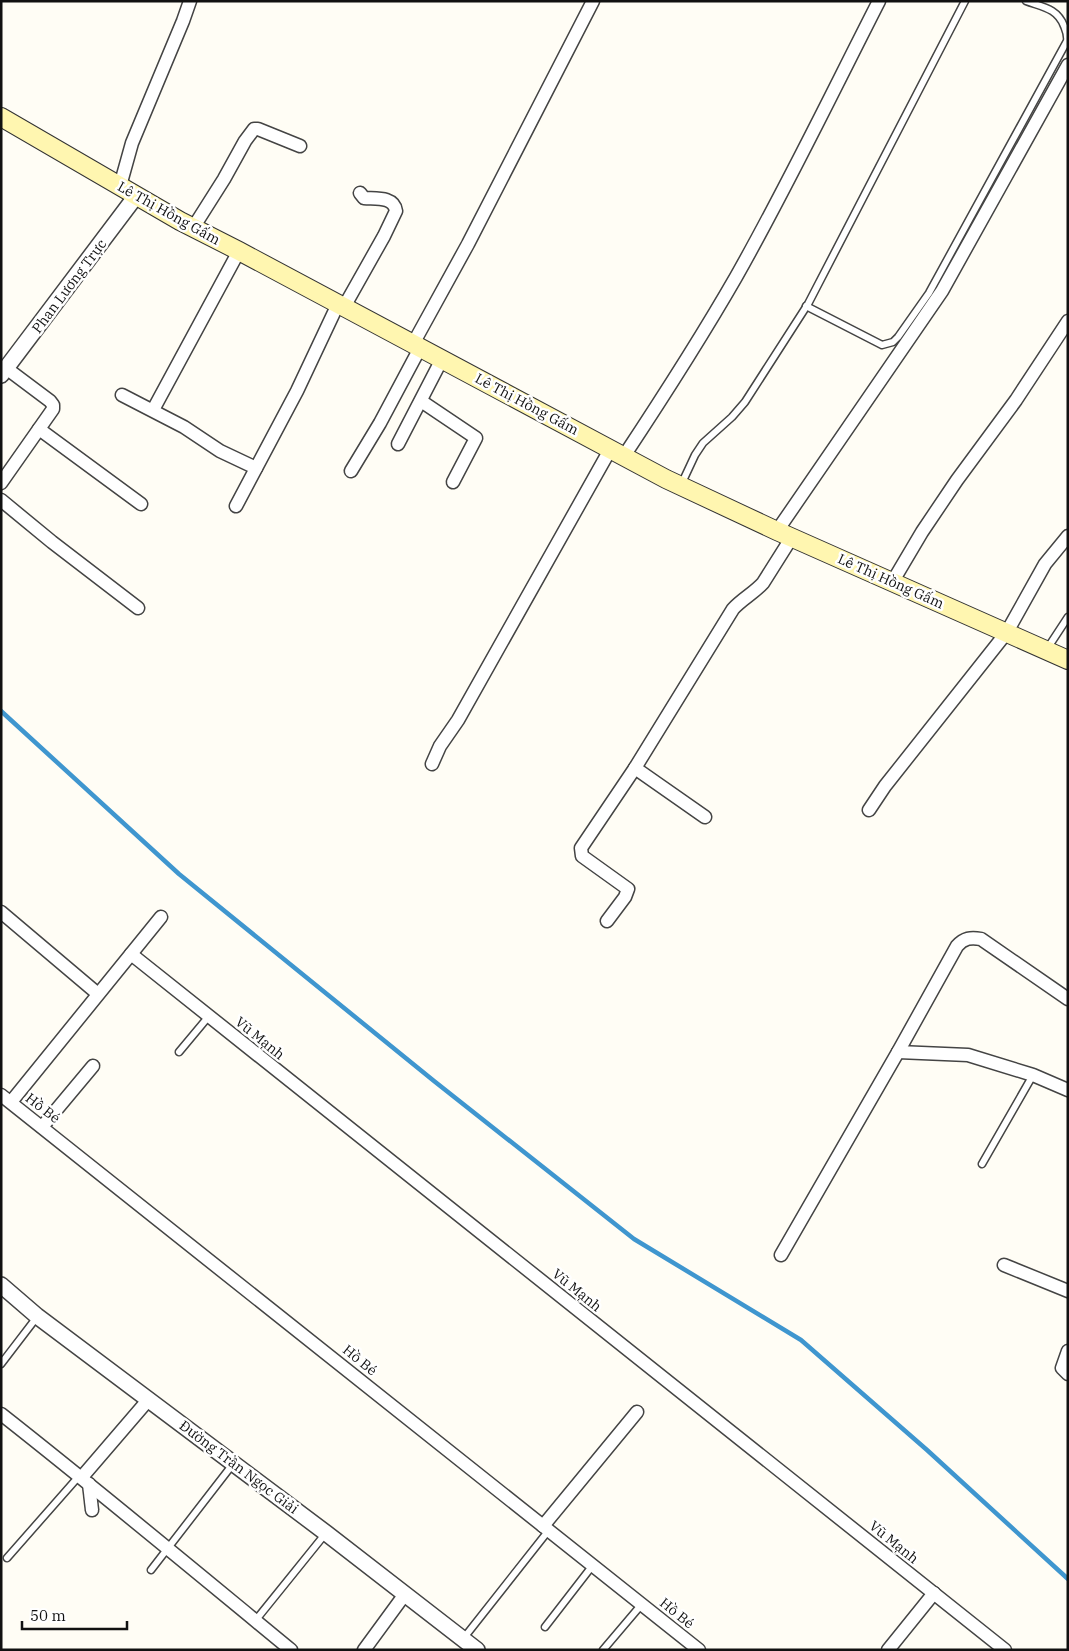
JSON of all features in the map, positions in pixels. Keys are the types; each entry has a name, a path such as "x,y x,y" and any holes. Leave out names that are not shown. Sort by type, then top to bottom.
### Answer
{"main road":[{"name":"Lê Thị Hồng Gấm","path":"1,117 193,228 240,251 681,486 784,534 1068,660"}],"street":[{"path":"120,186 124,166 132,143 190,1"},
{"path":"351,471 380,423 472,236 593,1"},
{"path":"432,764 440,746 458,720 617,452 710,321 737,275 790,178 879,1"},
{"path":"606,921 625,897 628,889 582,856 581,848 635,768 733,609 738,603 758,589 784,534 942,291 1068,65"},
{"path":"193,228 224,179 245,140 254,129 300,146"},
{"path":"236,506 341,305 380,244 396,211 396,207 391,201 364,198 360,193"},
{"name":"Phan Lương Trực","path":"4,372 136,196"},
{"path":"153,410 240,251"},
{"path":"893,581 922,532 957,480 1016,400 1068,321"},
{"path":"398,444 442,359"},
{"path":"1,483 53,409 53,405 4,372"},
{"path":"122,395 192,432 220,451 256,468"},
{"path":"420,401 476,438 453,482"},
{"path":"39,429 140,504"},
{"path":"1,500 138,608"},
{"path":"870,810 884,786 1006,632 1045,564 1068,536"},
{"path":"635,768 705,817"},
{"path":"1,912 98,994"},
{"path":"6,1099 98,994 161,917"},
{"path":"781,1255 957,946 967,939 981,939 1068,999"},
{"name":"Vũ Mạnh","path":"131,954 1005,1650"},
{"path":"898,1052 968,1055 1033,1075 1068,1090"},
{"path":"42,1127 94,1066"},
{"name":"Hồ Bé","path":"6,1099 699,1650"},
{"path":"1004,1265 1068,1292"},
{"name":"Đường Trần Ngọc Giải","path":"1,1286 477,1650"},
{"path":"1068,1351 1062,1368 1068,1374"},
{"path":"84,1479 149,1399"},
{"path":"546,1528 638,1412"},
{"path":"1,1414 84,1479 291,1650"},
{"path":"84,1479 92,1510"},
{"path":"888,1650 934,1593"},
{"path":"364,1650 405,1594"}],"lane":[{"path":"681,486 703,442 732,417 745,402 806,306 965,1"},
{"path":"806,306 882,345 893,342 904,330 929,293 1067,41 1066,33 1058,14 1026,1"},
{"path":"1046,650 1068,617"},
{"path":"179,1052 209,1016"},
{"path":"982,1164 1033,1075"},
{"path":"1,1364 38,1316"},
{"path":"151,1570 234,1463"},
{"path":"7,1558 84,1479"},
{"path":"463,1639 546,1528"},
{"path":"255,1621 326,1533"},
{"path":"545,1627 593,1565"},
{"path":"603,1650 642,1604"}],"waterway":[{"path":"1,711 179,874 434,1081 634,1239 801,1340 927,1450 1068,1579"}]}
